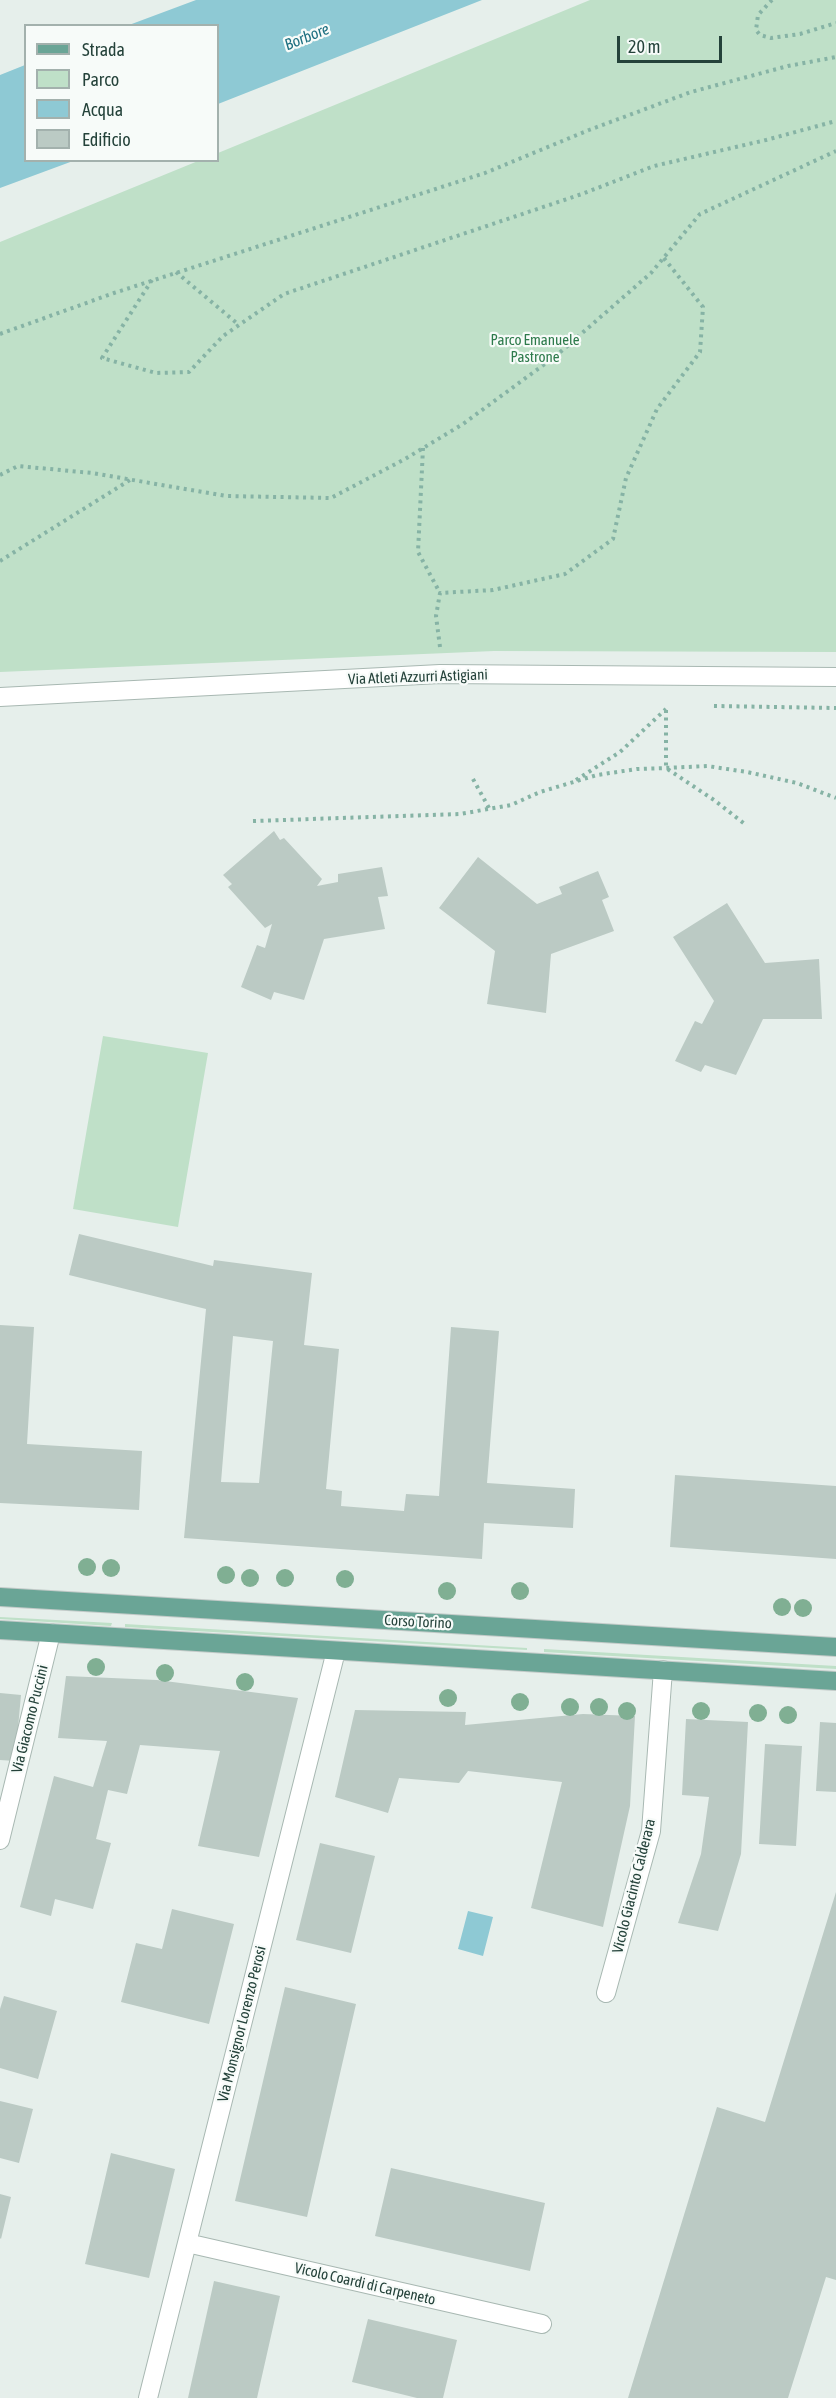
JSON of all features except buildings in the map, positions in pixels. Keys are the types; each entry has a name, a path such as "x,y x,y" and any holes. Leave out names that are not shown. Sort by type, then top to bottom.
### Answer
{"main road":[{"name":"Corso Torino","path":"0,1597 836,1647"},
{"path":"0,1630 836,1681"}],"street":[{"name":"Via Atleti Azzurri Astigiani","path":"0,697 440,674 836,677"},
{"name":"Via Giacomo Puccini","path":"0,1840 51,1633"},
{"name":"Via Monsignor Lorenzo Perosi","path":"148,2398 336,1651"},
{"name":"Vicolo Giacinto Calderara","path":"606,1993 651,1831 663,1670"},
{"name":"Vicolo Coardi di Carpeneto","path":"187,2243 542,2324"}],"path":[{"path":"772,0 758,15 756,30 760,35 771,38 800,34 836,23"},
{"path":"0,334 176,272 485,173 588,130 691,93 788,66 836,57"},
{"path":"152,280 102,358 156,373 189,372 223,336 285,294 571,198 654,166 836,121"},
{"path":"0,475 18,466 92,473 226,496 331,498 463,424 557,355 651,273 700,214 836,152"},
{"path":"440,593 494,590 565,574 613,539 626,478 657,409 700,352 703,307 663,257"},
{"path":"176,272 239,325"},
{"path":"423,448 418,552 440,593 436,616 441,653"},
{"path":"0,561 130,480"},
{"path":"570,783 620,752 666,708 666,768"},
{"path":"253,821 460,814 511,805 597,775 637,769 707,766 797,783 836,798"},
{"path":"666,768 746,825"},
{"path":"473,779 489,808"}],"green space":[{"name":"Parco Emanuele Pastrone","path":"590,0 836,0 836,652 494,651 0,672 0,242 196,162 219,162 219,153"},
{"path":"103,1036 208,1053 178,1227 73,1209"},
{"path":"0,1617 112,1623 111,1626 0,1619"},
{"path":"125,1624 527,1648 527,1650 125,1627"},
{"path":"544,1649 836,1666 836,1669 544,1652"}],"water":[{"name":"Borbore","path":"196,0 482,0 219,104 219,24 132,24"},
{"path":"24,65 24,162 70,162 0,188 0,75"},
{"path":"468,1911 493,1917 483,1956 458,1949"}]}
